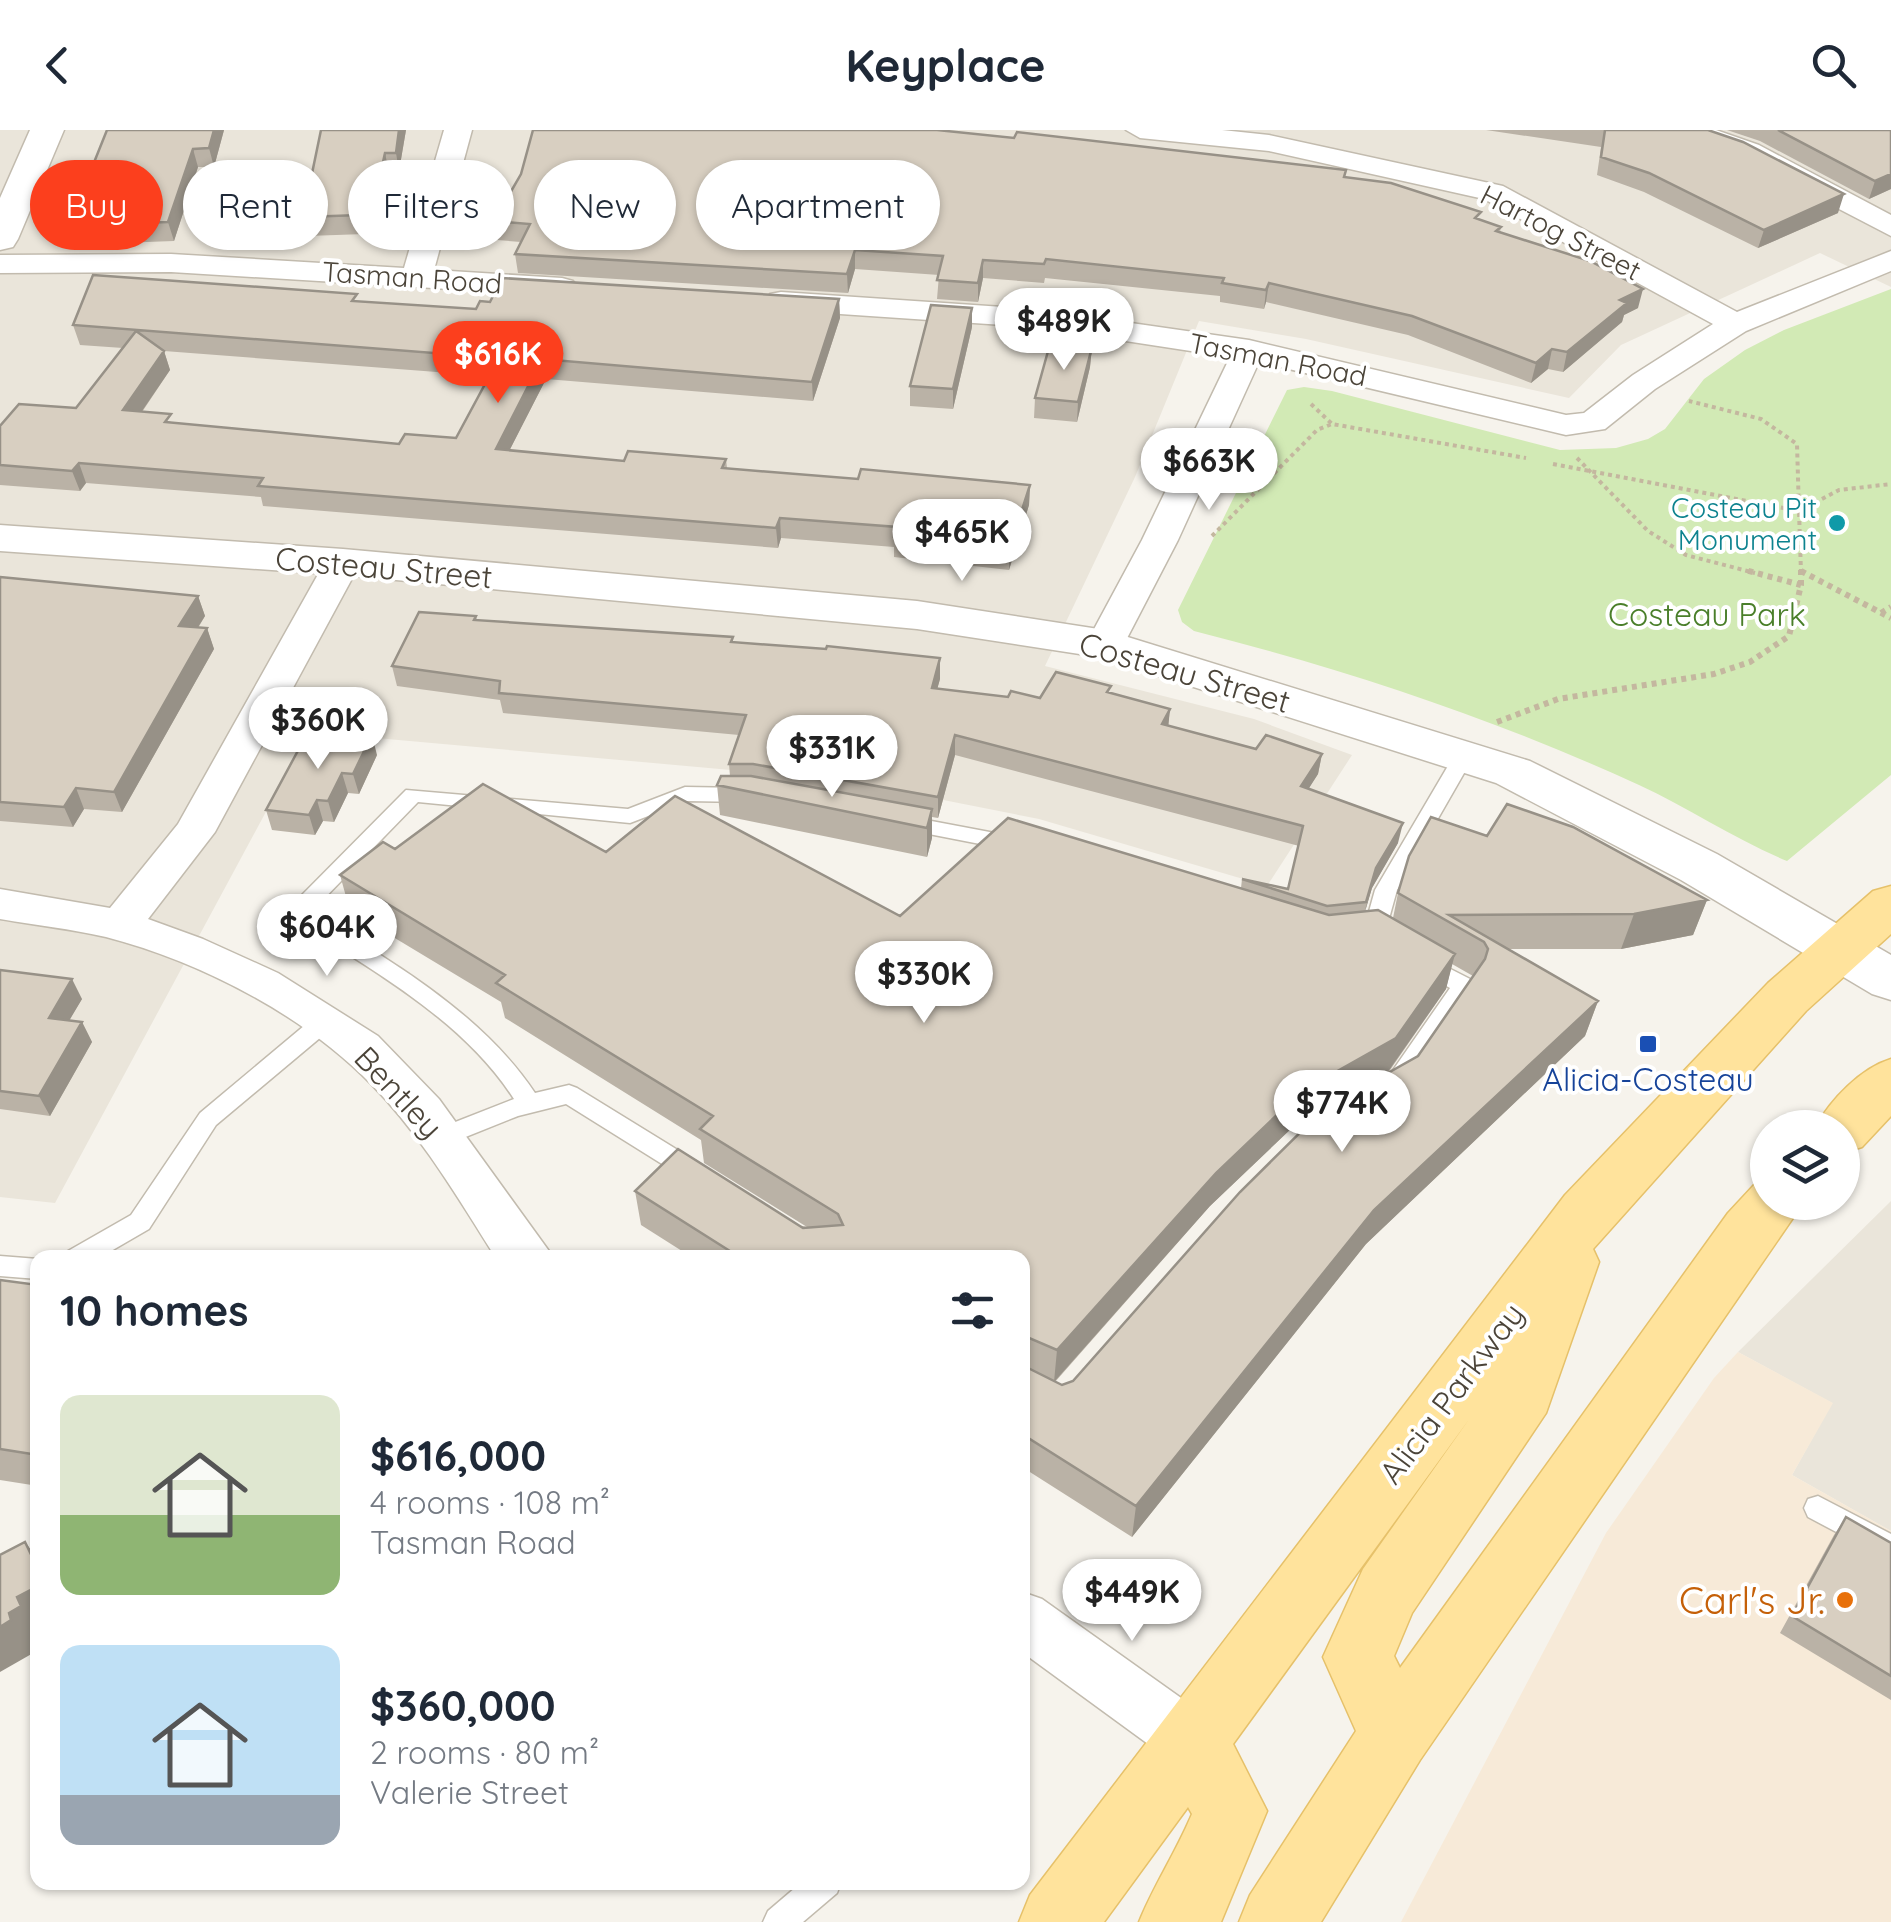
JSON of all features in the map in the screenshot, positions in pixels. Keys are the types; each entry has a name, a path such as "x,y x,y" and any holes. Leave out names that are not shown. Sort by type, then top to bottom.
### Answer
{"main road":[{"name":"Alicia Parkway","path":"1057,1922 1586,1212 1788,997 1891,904"},
{"path":"1860,1113 1891,1080"},
{"path":"1396,1735 1358,1657 1387,1592 1523,1394 1586,1212"},
{"path":"1277,1922 1396,1735 1758,1220"},
{"path":"1178,1922 1202,1884 1230,1811 1191,1740"}],"street":[{"path":"0,240 47,130"},
{"path":"417,277 458,130"},
{"name":"Hartog Street","path":"1140,130 1269,143 1493,192 1735,324"},
{"path":"1690,130 1749,152 1891,227"},
{"path":"1579,423 1735,324 1891,260"},
{"name":"Tasman Road","path":"0,264 170,262 596,289"},
{"name":"Tasman Road","path":"755,300 1034,318 1248,350 1579,423"},
{"path":"1105,644 1160,540 1248,350"},
{"name":"Costeau Street","path":"0,538 343,562 918,615 1105,644 1466,754 1513,772 1699,867 1891,980"},
{"path":"119,926 194,832 343,562"},
{"name":"Bentley","path":"0,904 119,926 182,948 326,1021 386,1069 443,1137 521,1250"},
{"path":"1030,1624 1191,1740"}],"lane":[{"path":"1382,1090 1398,1082 1464,986 1381,940 1386,890 1466,754"},
{"path":"530,1104 520,1086 471,1029 298,912 413,795 630,816 686,794 773,798"},
{"path":"886,819 1038,850"},
{"path":"91,1250 140,1222 208,1118 326,1021"},
{"path":"443,1137 530,1104 569,1094 715,1186"},
{"path":"0,1266 30,1268"},
{"path":"1818,1508 1891,1548"},
{"path":"779,1922 817,1890"}],"path":[{"path":"1498,720 1584,691 1721,673 1748,664 1789,636 1801,585 1797,444 1766,418 1632,392"},
{"path":"1579,423 1568,447 1648,531 1686,555 1801,585"},
{"path":"1210,538 1317,430 1332,424 1538,460"},
{"path":"1549,463 1800,511 1839,490 1891,484"},
{"path":"1801,571 1891,618"},
{"path":"1881,613 1891,606"}],"shaded area":[{"path":"0,130 1891,130 1891,287 1820,253 1621,345 1569,398 1306,339 1199,321 1135,477 1045,666 1254,719 1352,755 1267,886 1039,819 842,780 309,732 55,1203 0,1197"},
{"path":"1891,1201 1891,1531 1792,1475 1832,1403 1738,1352"},
{"path":"1738,1352 1833,1403 1792,1475 1891,1531 1891,1922 1401,1922 1606,1533 1714,1378"}],"green space":[{"name":"Costeau Park","path":"1891,289 1891,775 1787,861 1639,785 1530,739 1365,679 1194,631 1182,622 1178,610 1287,390 1304,387 1332,391 1560,450 1616,448 1648,439 1665,429 1704,379 1745,350 1784,330"}],"building":[{"path":"107,130 214,130 209,148 193,149 189,160 183,160 183,178 168,222 163,222 163,160 95,160"},
{"path":"321,130 399,130 396,153 385,153 383,160 348,160 348,215 328,216 328,160 315,160"},
{"path":"533,130 937,130 1014,138 1017,132 1346,170 1344,177 1391,183 1481,212 1475,218 1501,227 1496,231 1590,261 1643,289 1620,300 1627,303 1567,352 1552,349 1536,363 1412,316 1269,283 1266,290 1222,283 1224,278 1046,259 1044,264 983,260 978,283 937,280 943,256 855,250 847,274 515,254 530,224 514,223 514,186"},
{"path":"1605,130 1708,130 1743,142 1844,194 1764,230 1649,173 1601,157"},
{"path":"1778,130 1891,130 1891,174 1875,181"},
{"path":"93,275 357,294 352,301 476,309 480,301 490,302 502,278 839,299 812,382 542,359 496,449 624,461 628,451 726,459 722,468 858,479 861,469 1030,485 1009,550 894,537 897,527 780,518 776,528 258,486 263,478 79,463 72,471 0,465 0,426 19,404 76,408 136,331 164,351 123,410 171,414 165,422 399,444 405,434 456,438 499,358 73,325"},
{"path":"931,305 972,308 953,389 910,386"},
{"path":"1050,344 1092,347 1078,402 1035,398"},
{"path":"0,577 198,596 179,626 207,628 114,792 76,788 64,807 0,802"},
{"path":"419,612 476,616 474,620 733,637 731,642 826,649 827,646 940,658 932,688 1008,697 1011,691 1040,698 1056,672 1111,686 1107,692 1170,709 1162,724 1256,749 1266,735 1322,754 1301,786 1403,823 1376,868 1366,902 1327,906 1242,879 1288,889 1303,826 955,735 938,797 753,764 729,764 746,715 499,693 500,681 392,666"},
{"path":"329,731 372,735 353,774 342,773 328,801 317,800 309,815 266,810 301,745 321,747"},
{"path":"721,776 751,776 932,809 927,828 717,785"},
{"path":"483,784 606,852 675,796 900,916 1008,818 1329,915 1378,910 1455,954 1396,1038 1302,1091 1216,1173 1057,1350 1030,1338 1030,1250 728,1250 635,1191 678,1149 803,1228 843,1225 838,1214 700,1129 713,1116 496,983 505,975 340,875 383,842 395,849"},
{"path":"1507,804 1573,827 1707,900 1634,914 1449,915 1598,1001 1374,1210 1136,1506 1030,1439 1030,1369 1062,1385 1073,1381 1240,1192 1324,1109 1418,1056 1488,949 1484,942 1398,893 1409,856 1431,817 1487,836"},
{"path":"0,970 72,979 49,1018 82,1022 39,1096 0,1091"},
{"path":"0,1280 30,1284 30,1454 0,1449"},
{"name":"Carl's Jr.","path":"1846,1517 1891,1543 1891,1676 1792,1616"},
{"path":"25,1542 30,1552 30,1590 17,1597 21,1606 9,1613 11,1620 0,1627 0,1555"}],"place":[{"name":"Costeau Pit Monument","path":"1837,523"},
{"name":"Alicia-Costeau","path":"1648,1044"},
{"name":"Carl's Jr.","path":"1845,1600"}]}
